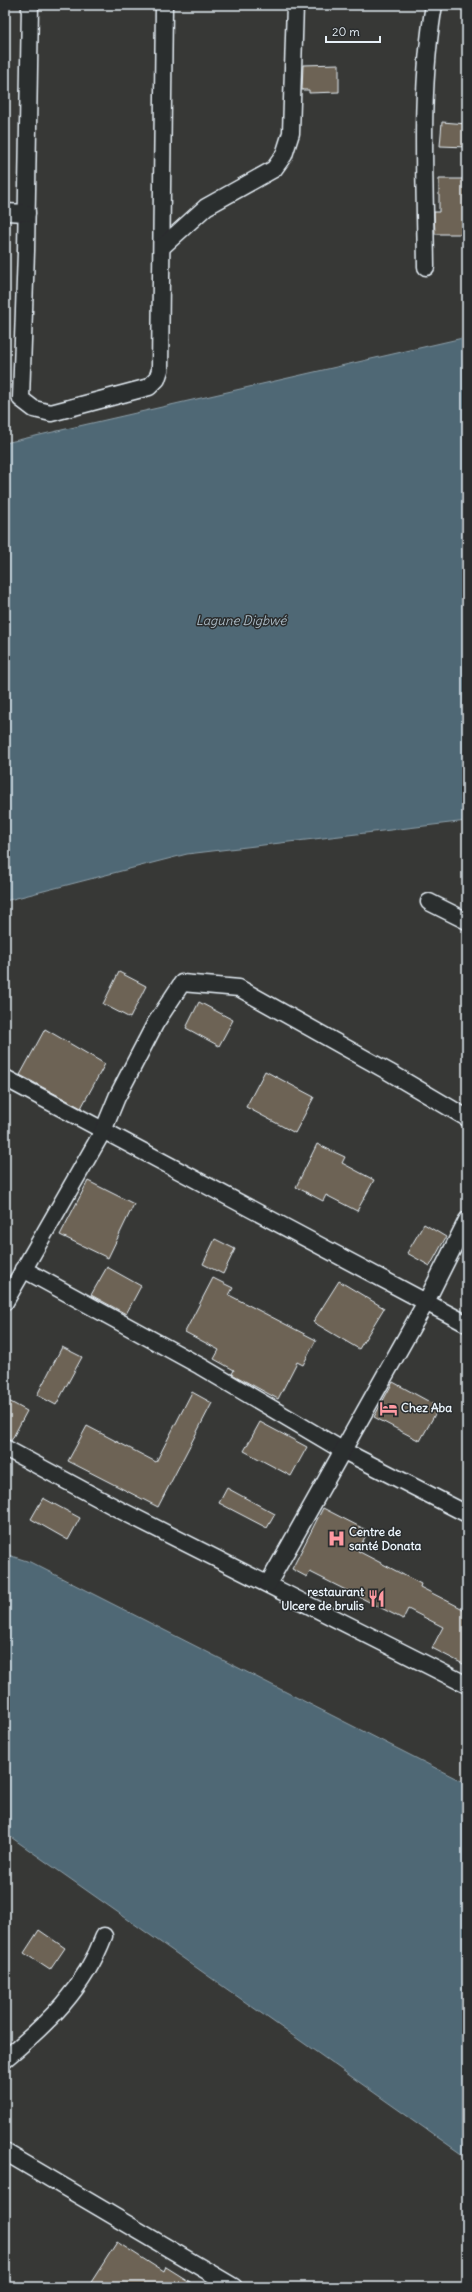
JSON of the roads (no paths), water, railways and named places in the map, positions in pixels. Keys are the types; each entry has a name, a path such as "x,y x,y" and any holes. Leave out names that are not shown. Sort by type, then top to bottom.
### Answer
{"street":[{"path":"30,5 27,213 21,399 34,409 51,413 149,387 157,380 160,370 164,5"},
{"path":"162,247 206,207 274,169 284,155 291,133 295,5"},
{"path":"426,267 424,104 429,34 434,5"},
{"path":"5,212 27,213"},
{"path":"429,902 467,921"},
{"path":"5,1302 103,1131 117,1097 155,1024 182,983 239,988 467,1118"},
{"path":"5,1078 467,1324"},
{"path":"268,1584 426,1302 467,1220"},
{"path":"23,1269 200,1366 342,1450 467,1514"},
{"path":"5,1448 122,1511 467,1685"},
{"path":"5,2059 35,2034 77,1989 94,1961 104,1936"},
{"path":"5,2152 234,2287"}],"water":[{"name":"Lagune Digbwé","path":"467,337 467,821 187,854 5,901 5,443"},
{"path":"5,1554 30,1562 467,1784 467,2158 5,1833"}],"place":[{"name":"Chez Aba","path":"388,1408"},
{"name":"Centre de santé Donata","path":"336,1539"},
{"name":"restaurant Ulcere de brulis","path":"377,1599"}]}
